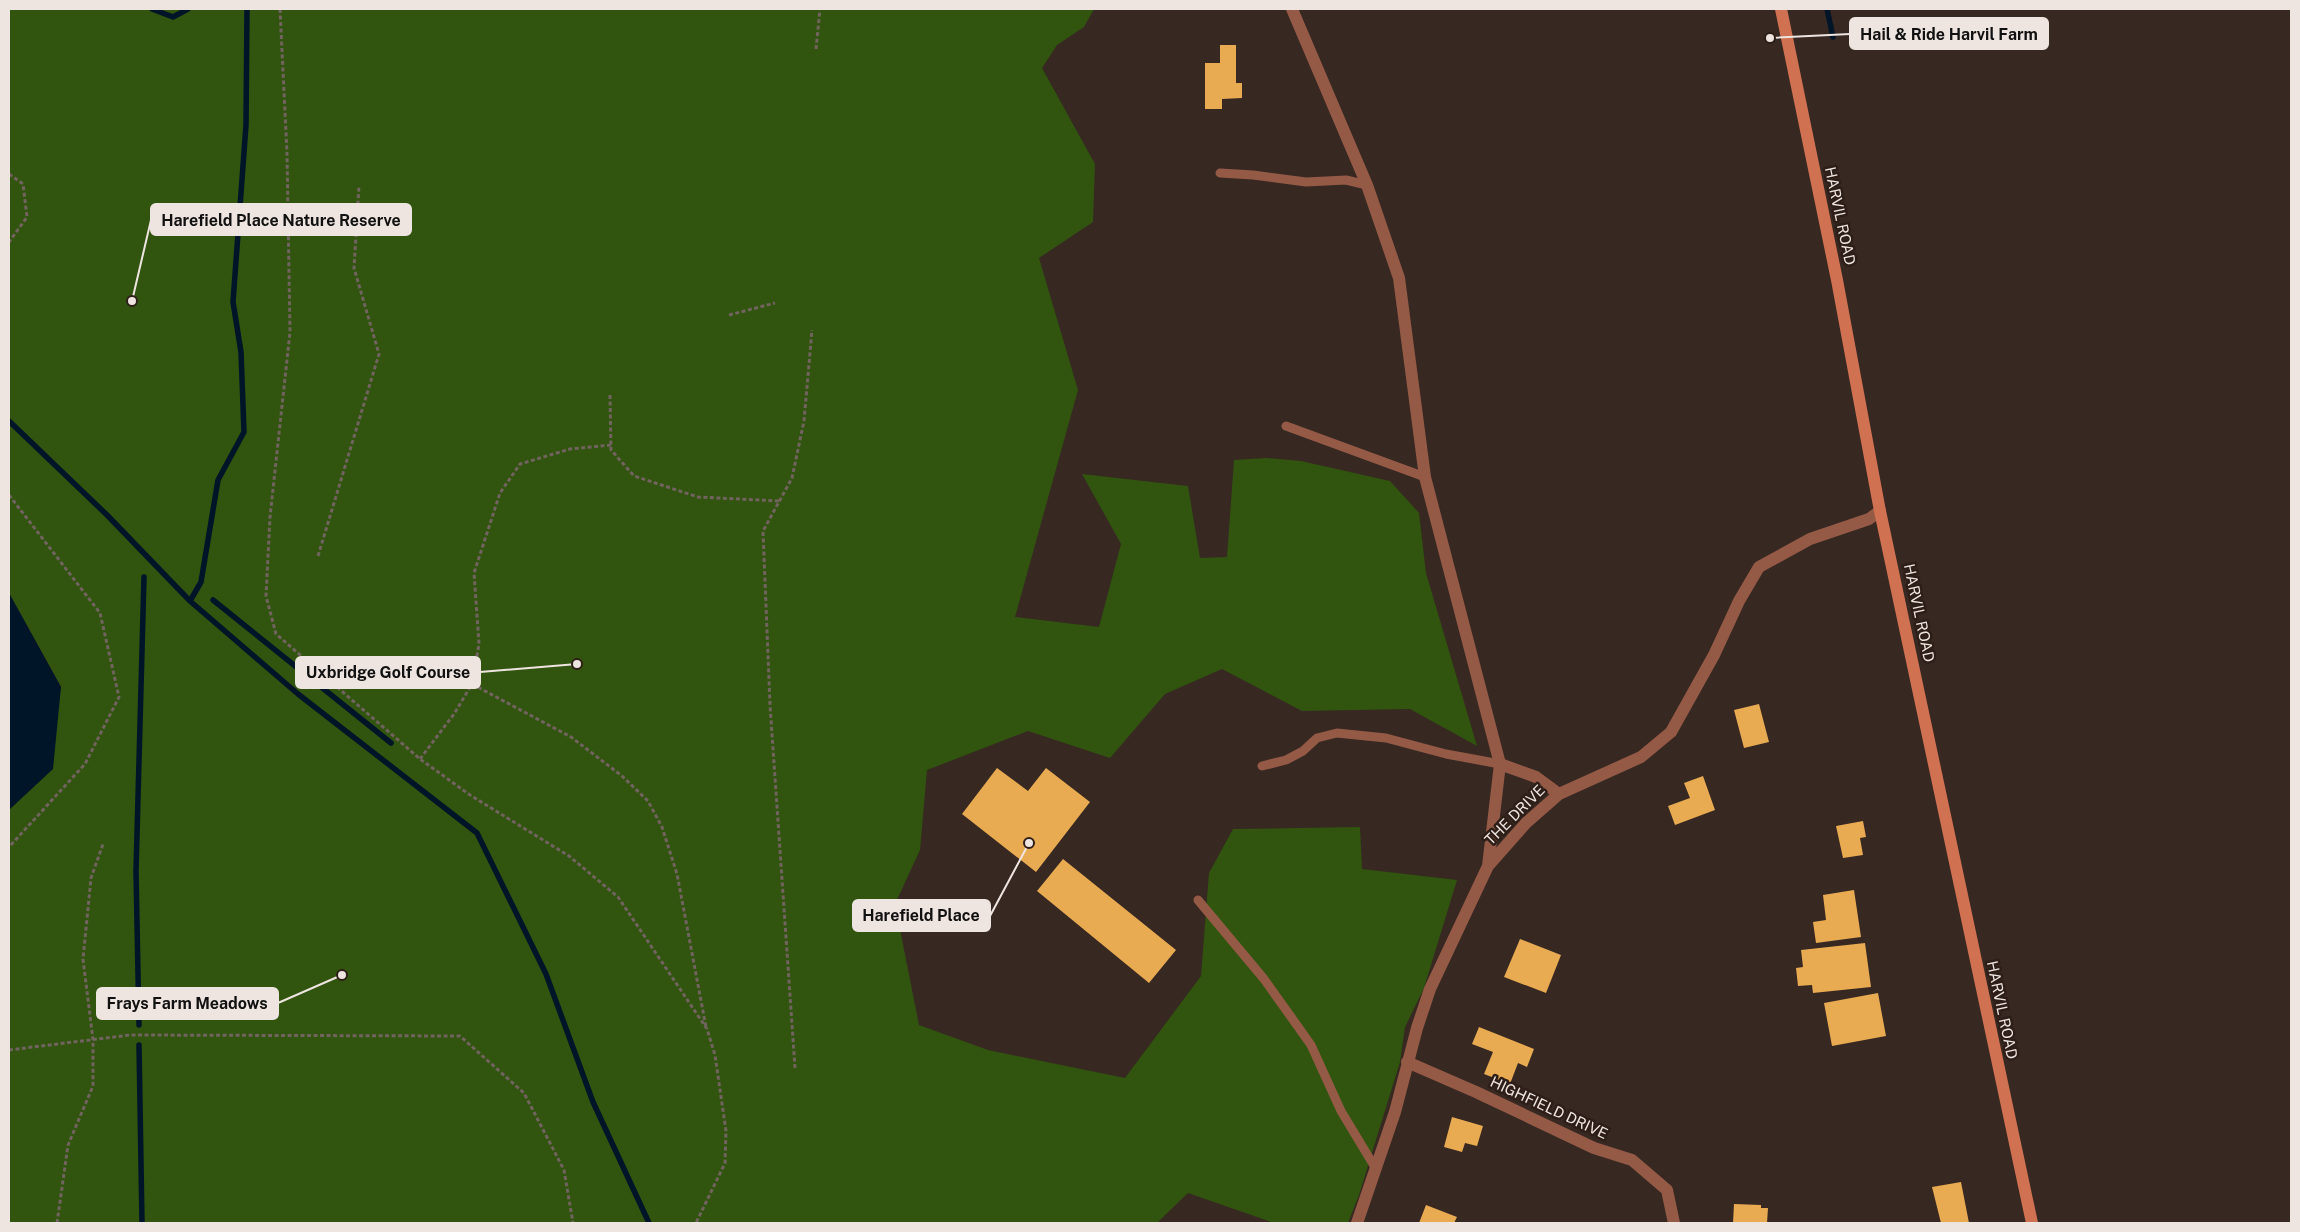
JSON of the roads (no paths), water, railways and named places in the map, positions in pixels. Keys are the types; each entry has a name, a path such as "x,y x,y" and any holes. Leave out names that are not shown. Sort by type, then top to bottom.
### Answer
{"street":[{"path":"1292,9 1367,185 1399,278 1425,477 1500,764 1488,866"},
{"name":"HARVIL ROAD","path":"1781,9 1837,280 1880,511 2032,1223"},
{"name":"THE DRIVE","path":"1357,1223 1395,1112 1407,1062 1430,989 1488,866 1526,823 1559,794 1641,757 1671,732 1714,655 1739,601 1758,567 1810,539 1869,519 1880,511"},
{"path":"1500,764 1536,777 1559,794"},
{"name":"HIGHFIELD DRIVE","path":"1407,1062 1476,1092 1594,1148 1632,1160 1667,1190 1674,1223"}],"lane":[{"path":"1220,173 1306,182 1346,180 1367,185"},
{"path":"1286,426 1425,477"},
{"path":"1262,766 1286,760 1303,751 1316,738 1337,733 1386,738 1446,754 1500,764"},
{"path":"1198,900 1264,979 1311,1046 1341,1111 1376,1170"}],"water":[{"path":"9,593 61,687 53,769 9,810"}],"waterway":[{"path":"152,9 173,17 188,9"},
{"path":"190,601 201,582 218,480 244,432 241,352 233,302 246,125 247,9"},
{"path":"1827,9 1833,37"},
{"path":"9,421 107,515 190,601 298,694 477,833 546,974 593,1102 649,1223"},
{"path":"139,1025 136,871 144,577"},
{"path":"213,600 391,743"},
{"path":"139,1045 142,1223"}],"place":[{"name":"Hail & Ride Harvil Farm","path":"1770,38"},
{"name":"Harefield Place Nature Reserve","path":"132,301"},
{"name":"Uxbridge Golf Course","path":"577,664"},
{"name":"Harefield Place","path":"1029,843"},
{"name":"Frays Farm Meadows","path":"342,975"}]}
